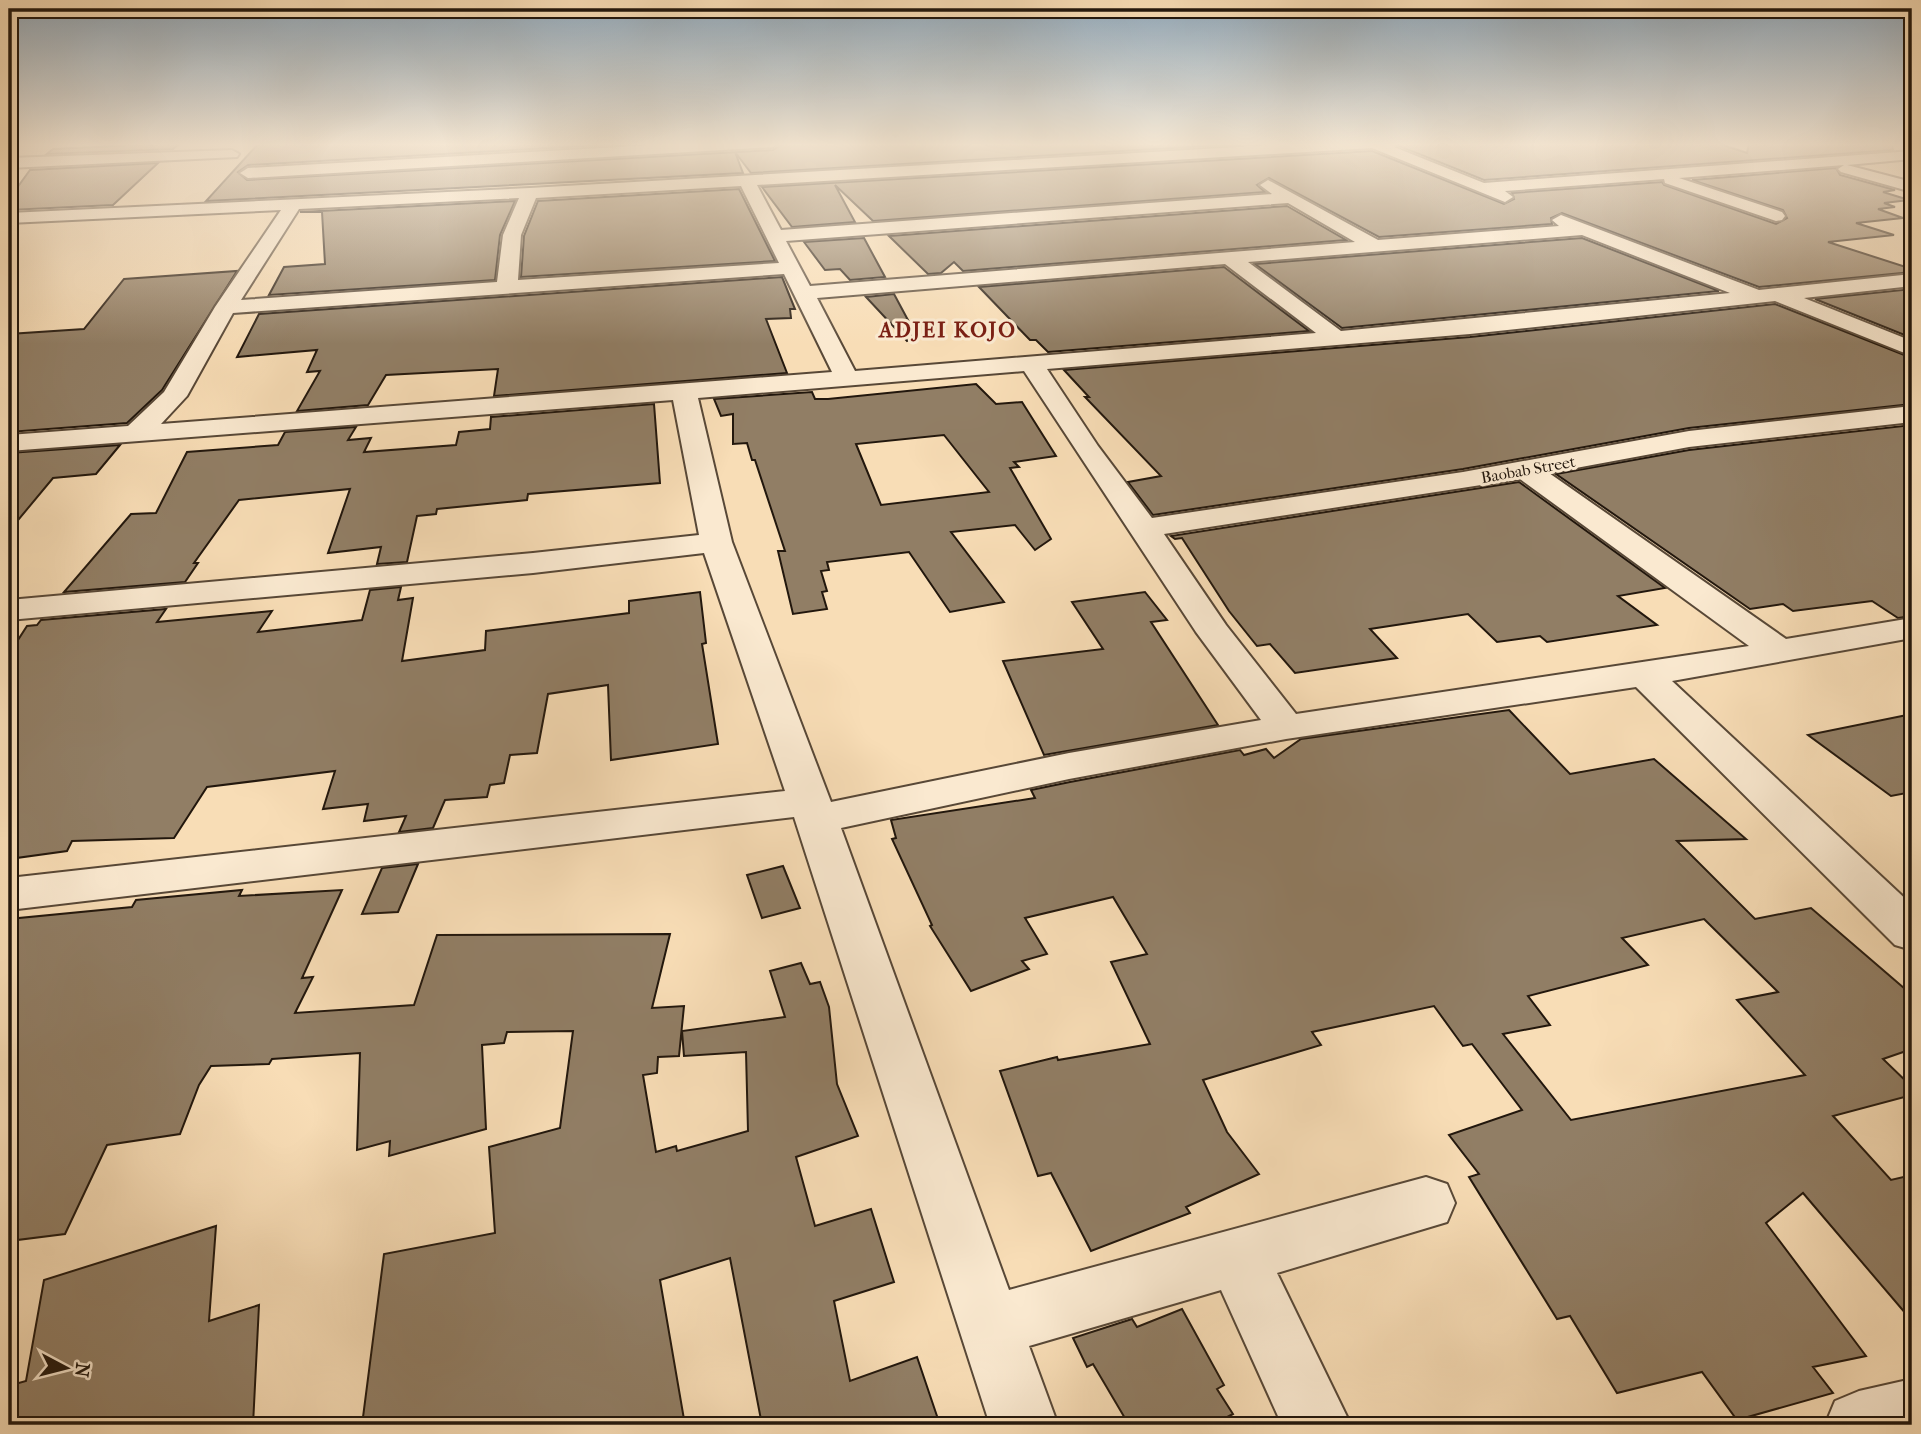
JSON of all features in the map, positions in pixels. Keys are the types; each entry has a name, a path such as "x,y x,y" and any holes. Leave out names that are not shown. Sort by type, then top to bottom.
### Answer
{"street":[{"path":"9,218 38,211 117,210"},
{"path":"134,435 174,396 226,307 289,210"},
{"path":"507,287 512,235 523,210"},
{"path":"762,210 847,379"},
{"path":"775,236 1130,210"},
{"path":"1313,210 1373,245"},
{"path":"1759,210 1776,216"},
{"path":"1549,215 1912,349"},
{"path":"804,293 1232,260 1373,245 1583,229"},
{"path":"1232,260 1338,339"},
{"path":"226,307 790,268"},
{"path":"9,443 1338,339 1570,319 1912,280"},
{"path":"1031,363 1087,450 1144,528 1213,632 1286,727"},
{"path":"684,392 716,542 813,810 1024,1425"},
{"name":"Baobab Street","path":"1144,528 1524,469 1701,438 1912,414"},
{"path":"1524,469 1778,650"},
{"path":"9,610 533,564 716,542"},
{"path":"9,894 199,868 813,810 1286,727 1644,675 1912,628"},
{"path":"1644,675 1912,933"},
{"path":"990,1326 1426,1203"},
{"path":"1236,1256 1317,1425"},
{"path":"1859,1425 1912,1413"}],"building":[{"path":"511,210 500,235 495,280 269,295 284,267 325,264 322,212 300,212"},
{"path":"534,210 749,210 775,261 521,277 524,236"},
{"path":"779,210 848,210 855,222 792,227"},
{"path":"861,210 1023,210 873,221"},
{"path":"1235,210 1294,210 1346,240 963,271 954,262 941,273 928,274 889,236"},
{"path":"1329,210 1736,210 1776,224 1787,218 1783,210 1881,210 1903,218 1856,223 1894,235 1828,242 1912,269 1912,272 1759,287 1562,213 1551,218 1552,224 1379,237"},
{"path":"864,238 885,277 850,280 840,269 825,270 804,242"},
{"path":"1582,238 1719,291 1342,328 1255,264"},
{"path":"1224,267 1309,331 1048,352 1036,340 1030,340 979,287"},
{"path":"237,271 162,390 127,423 9,432 9,334 84,329 124,279"},
{"path":"782,277 795,309 790,309 791,318 766,319 787,373 494,396 498,369 386,375 368,405 297,411 320,371 307,372 317,350 237,357 259,314"},
{"path":"1912,289 1912,338 1815,299"},
{"path":"894,294 916,335 907,341 866,297"},
{"path":"1775,304 1912,358 1912,404 1689,428 1463,469 1153,515 1128,482 1161,476 1085,397 1089,397 1064,370 1470,337"},
{"path":"976,384 996,404 1022,402 1056,456 1014,462 1019,467 1010,468 1051,539 1035,550 1015,525 951,532 1004,602 950,612 909,552 827,562 829,570 821,571 827,591 822,592 827,609 793,614 778,551 785,551 755,460 752,460 747,443 733,444 733,414 721,416 714,399 812,392 815,399","holes":["944,435 989,492 881,505 856,444"]},
{"path":"654,404 660,483 528,494 527,500 437,509 436,514 417,516 407,562 377,564 381,547 328,553 350,489 239,500 194,563 198,563 185,582 64,592 131,514 156,513 187,452 278,445 285,432 356,427 348,440 371,438 364,452 456,445 459,432 490,429 491,417"},
{"path":"1912,425 1912,616 1898,618 1872,601 1793,611 1783,604 1750,609 1556,474 1689,450"},
{"path":"120,445 96,474 53,478 9,531 9,453"},
{"path":"1519,482 1665,588 1618,596 1657,625 1547,642 1540,636 1497,642 1468,614 1370,629 1397,658 1295,673 1270,644 1257,646 1229,611 1182,538 1175,539 1171,536"},
{"path":"401,587 398,600 413,598 402,661 485,650 486,631 629,613 629,601 700,592 706,643 702,644 718,744 611,760 608,685 548,694 537,753 510,755 504,783 490,785 487,797 445,800 433,828 399,832 406,816 364,821 368,804 323,809 335,771 207,787 174,838 72,841 67,851 9,859 9,644 16,643 27,626 37,625 41,620 166,609 157,622 272,611 258,632 362,620 370,590"},
{"path":"1145,592 1167,620 1151,622 1218,725 1044,755 1003,661 1103,649 1072,602"},
{"path":"1509,710 1570,774 1654,759 1746,839 1677,841 1755,919 1811,908 1912,995 1912,1049 1883,1059 1912,1087 1912,1095 1833,1116 1891,1180 1912,1175 1912,1321 1803,1193 1766,1223 1866,1356 1813,1367 1833,1393 1737,1420 1702,1372 1617,1393 1570,1316 1557,1319 1469,1177 1479,1174 1449,1135 1522,1110 1472,1044 1463,1046 1434,1006 1312,1032 1321,1045 1203,1080 1227,1132 1259,1174 1186,1207 1190,1213 1091,1251 1051,1173 1038,1176 1000,1071 1057,1057 1058,1060 1150,1044 1111,962 1147,954 1113,897 1025,918 1047,954 1022,961 1029,969 971,991 930,926 932,925 892,839 896,838 891,820 1035,798 1031,790 1240,750 1244,755 1266,749 1274,758 1301,739","holes":["1704,919 1778,992 1737,1000 1805,1075 1571,1120 1503,1034 1550,1025 1528,996 1648,965 1622,938"]},
{"path":"1912,714 1912,792 1891,796 1808,735"},
{"path":"418,864 398,912 362,914 382,868"},
{"path":"783,866 800,908 762,918 747,875"},
{"path":"242,890 239,896 342,890 302,978 313,977 295,1013 414,1005 437,935 670,934 652,1008 684,1006 679,1056 658,1057 657,1073 643,1075 656,1152 676,1146 677,1151 748,1131 746,1052 684,1056 682,1031 785,1017 770,971 801,963 810,984 820,982 829,1007 837,1084 858,1136 796,1157 815,1226 871,1209 894,1282 834,1301 850,1381 917,1357 940,1425 762,1425 730,1258 660,1280 685,1425 362,1425 384,1254 495,1233 489,1147 560,1128 573,1031 507,1032 504,1043 482,1045 486,1129 389,1156 390,1141 357,1150 360,1053 272,1059 269,1064 211,1066 199,1085 180,1134 107,1145 65,1234 9,1241 9,919 132,907 136,900"},
{"path":"216,1226 209,1321 259,1305 253,1425 9,1425 15,1384 26,1381 44,1280"},
{"path":"1182,1309 1224,1385 1217,1389 1233,1414 1212,1425 1129,1425 1093,1364 1087,1367 1073,1338 1132,1319 1137,1327"}],"district":[{"name":"ADJEI KOJO","path":"948,330"}]}
